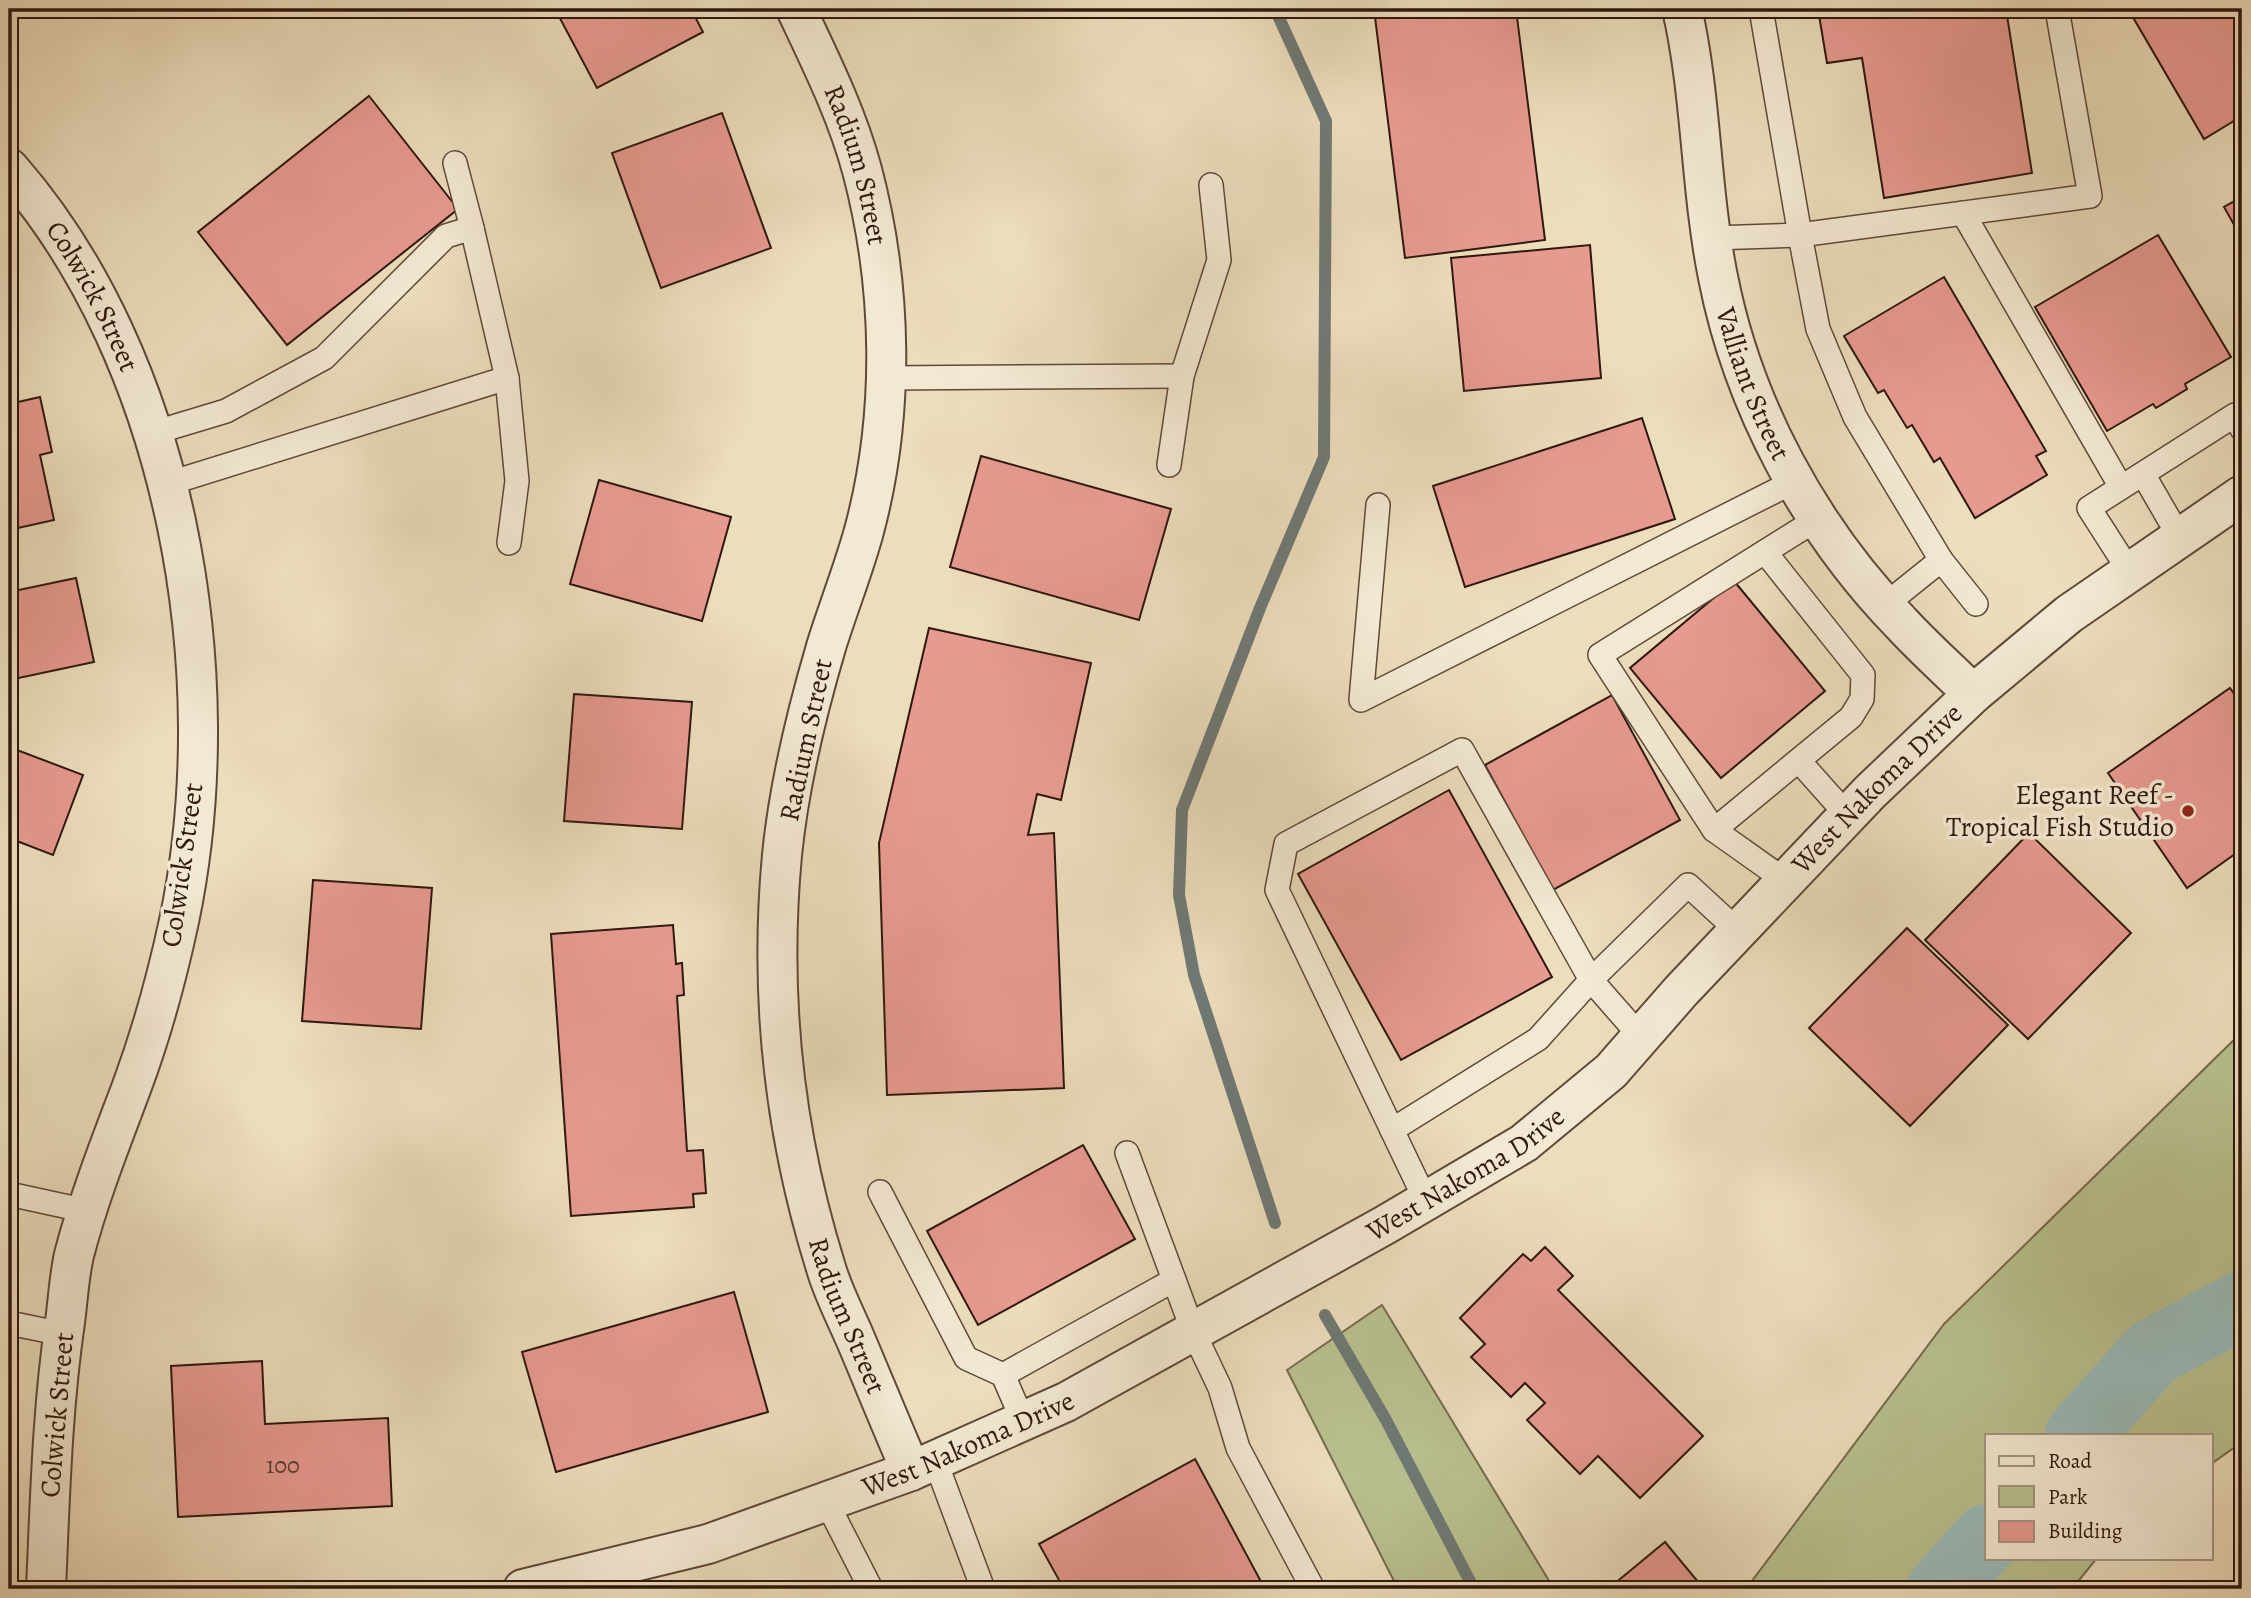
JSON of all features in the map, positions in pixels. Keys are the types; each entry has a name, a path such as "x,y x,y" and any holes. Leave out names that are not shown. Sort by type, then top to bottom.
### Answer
{"street":[{"name":"Radium Street","path":"796,9 839,100 862,170 881,277 886,378 879,460 864,531 826,647 799,749 782,854 777,959 782,1065 803,1182 827,1271 923,1466"},
{"name":"Valliant Street","path":"1682,9 1717,276 1735,346 1760,414 1795,481 1835,544 1885,605 1973,694"},
{"name":"Colwick Street","path":"9,168 68,246 107,313 140,389 167,484 189,598 197,704 194,812 180,918 154,1022 99,1170 74,1259 54,1393 46,1589"},
{"name":"West Nakoma Drive","path":"523,1589 566,1584 708,1544 923,1466 1024,1421 1066,1402 1426,1201 1524,1143 1611,1071 1738,931 1848,816 1973,694 2069,614 2242,495"}],"lane":[{"path":"1761,9 1818,329 1855,418 1941,560 1976,604"},
{"path":"1713,238 1800,235 2090,196 2057,9"},
{"path":"455,163 507,377 517,481 509,543"},
{"path":"1168,466 1182,376 1219,260 1211,185"},
{"path":"1963,213 2121,487"},
{"path":"153,433 226,411 324,358 446,236 472,228"},
{"path":"886,378 1182,376"},
{"path":"167,484 507,377"},
{"path":"2130,572 2089,508 2235,415 2242,429"},
{"path":"2143,474 2180,538"},
{"path":"1378,505 1361,700 1795,481"},
{"path":"1786,881 1714,831 1600,655 1819,518"},
{"path":"1714,831 1851,717 1862,699 1863,675 1765,552"},
{"path":"1885,605 1941,560"},
{"path":"1426,1201 1277,890 1286,844 1462,750 1591,980 1641,1037"},
{"path":"1799,761 1848,816"},
{"path":"1392,1130 1538,1039 1591,980 1688,885 1738,931"},
{"path":"1127,1153 1193,1331 1220,1388 1238,1448 1313,1589"},
{"path":"880,1192 966,1358 1003,1375 1024,1421"},
{"path":"9,1194 87,1211"},
{"path":"1003,1375 1174,1280"},
{"path":"9,1323 63,1334"},
{"path":"923,1466 983,1589"},
{"path":"827,1502 871,1589"}],"green space":[{"path":"2242,1032 2242,1442 2212,1463 2212,1434 1985,1434 1985,1560 2095,1560 2072,1589 1746,1589 1944,1324"},
{"path":"1382,1305 1554,1589 1398,1589 1287,1370"}],"building":[{"path":"555,9 691,9 703,32 597,88"},
{"path":"1374,9 1516,9 1545,240 1405,258"},
{"path":"1818,9 2006,9 2032,173 1884,198 1862,58 1827,63"},
{"path":"2151,9 2242,9 2242,116 2204,139 2134,19"},
{"path":"369,96 458,209 287,345 198,232"},
{"path":"722,113 771,248 661,288 612,153"},
{"path":"2242,197 2242,239 2224,207"},
{"path":"2158,235 2231,357 2185,384 2187,389 2156,408 2153,404 2107,431 2035,307"},
{"path":"1590,245 1601,378 1464,391 1451,258"},
{"path":"1944,277 2046,451 2036,456 2047,475 1975,518 1940,458 1934,462 1912,425 1907,428 1884,390 1878,393 1844,336"},
{"path":"40,397 52,452 40,455 54,520 9,530 9,404"},
{"path":"1642,418 1675,519 1465,587 1433,486"},
{"path":"981,456 1171,509 1139,620 950,567"},
{"path":"599,480 731,517 702,621 570,584"},
{"path":"76,578 94,662 9,680 9,592"},
{"path":"1734,581 1825,691 1721,778 1630,668"},
{"path":"929,628 1091,663 1061,800 1037,794 1028,835 1054,833 1064,1088 887,1095 879,843"},
{"name":"Elegant Reef - Tropical Fish Studio","path":"2230,688 2242,705 2242,849 2187,888 2108,773"},
{"path":"574,694 692,702 682,829 564,821"},
{"path":"1612,695 1680,820 1553,890 1485,765"},
{"path":"9,747 83,775 53,855 9,838"},
{"path":"1449,790 1552,977 1401,1060 1298,874"},
{"path":"2029,833 2131,933 2028,1039 1925,940"},
{"path":"313,880 432,888 421,1029 302,1021"},
{"path":"673,925 676,964 682,963 684,995 677,996 687,1151 703,1150 706,1193 693,1194 694,1207 571,1216 551,934"},
{"path":"1907,928 2008,1025 1910,1126 1809,1028"},
{"path":"1083,1145 1135,1239 978,1325 927,1231"},
{"path":"1545,1247 1573,1276 1558,1290 1703,1436 1640,1498 1598,1456 1580,1474 1527,1420 1545,1403 1525,1383 1511,1397 1471,1357 1485,1344 1460,1318 1523,1254 1531,1261"},
{"path":"734,1292 768,1412 556,1472 522,1352"},
{"path":"262,1361 265,1424 388,1418 392,1506 178,1517 171,1366"},
{"path":"1195,1459 1265,1589 1064,1589 1039,1544"},
{"path":"1665,1542 1704,1589 1608,1589"}],"waterway":[{"path":"1275,9 1326,121 1324,457 1260,608 1182,810 1179,895 1194,975 1275,1223"},
{"path":"2080,1434 2153,1352 2242,1305"},
{"path":"1325,1315 1386,1420 1474,1589"},
{"path":"1941,1589 1985,1540"}],"place":[{"name":"Elegant Reef - Tropical Fish Studio","path":"2188,811"}]}
